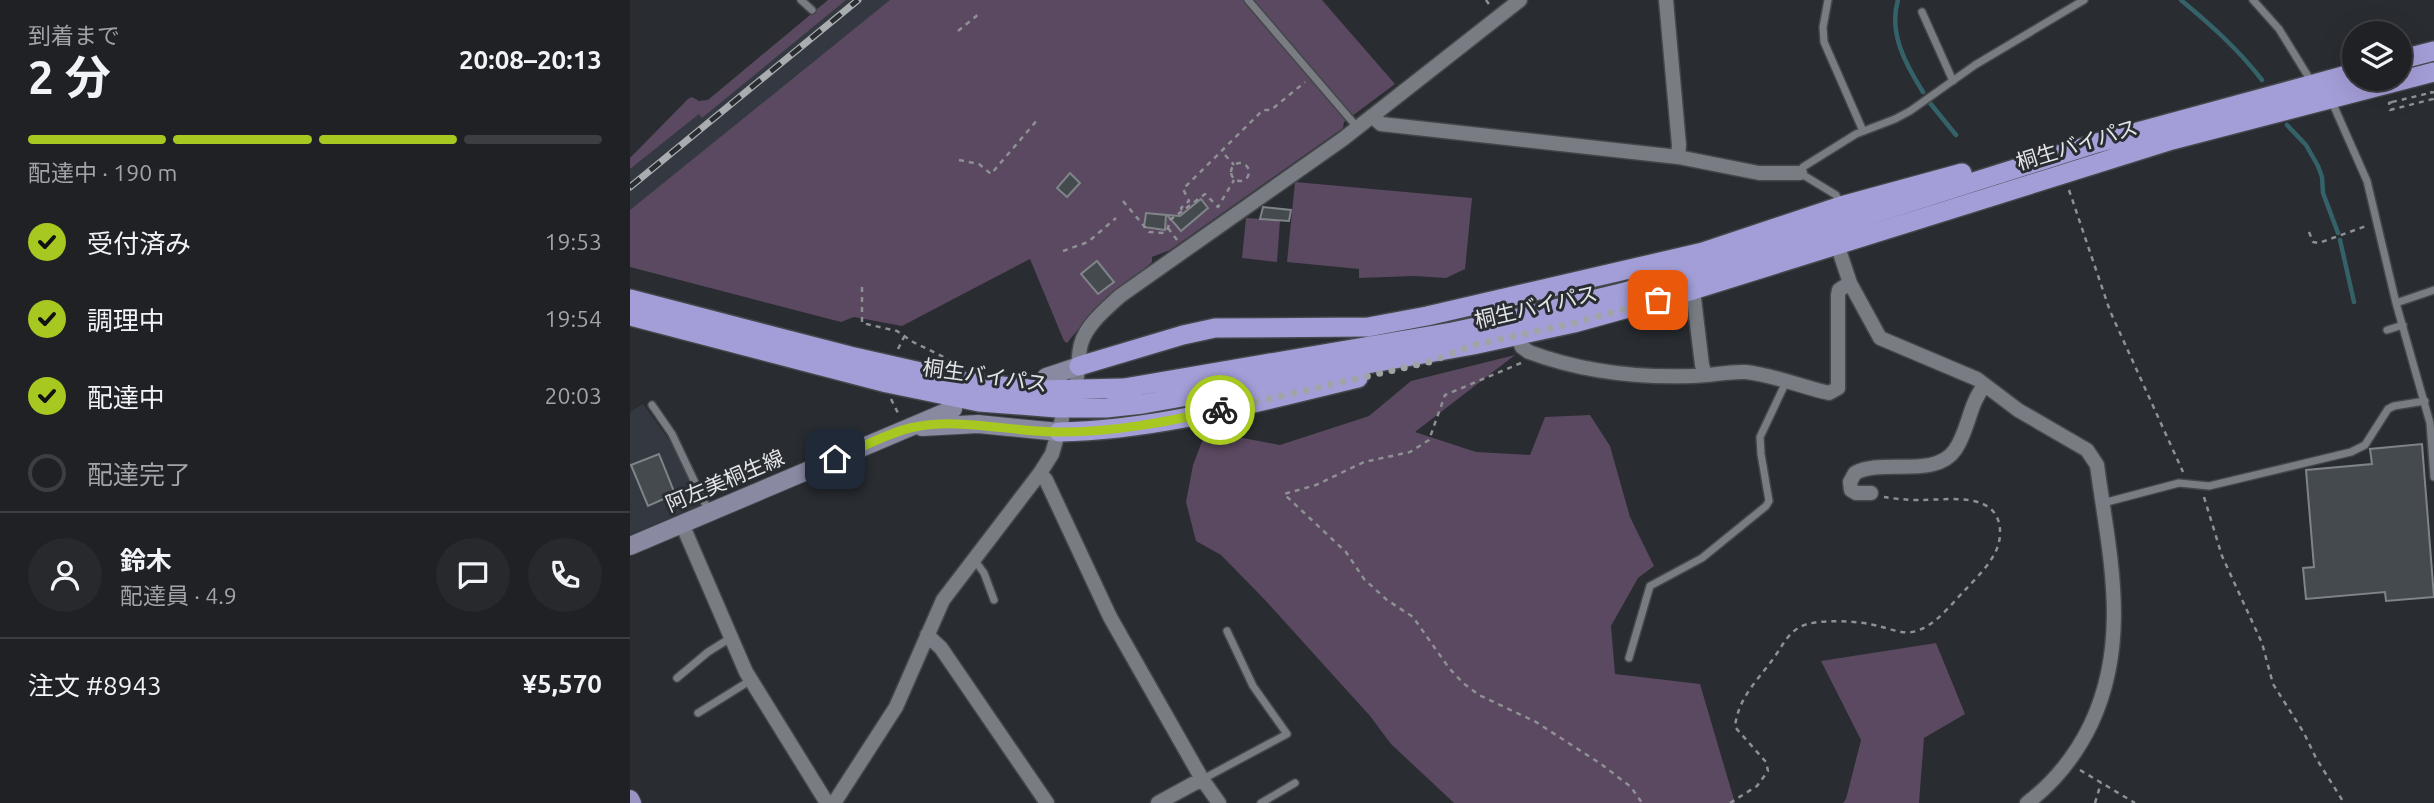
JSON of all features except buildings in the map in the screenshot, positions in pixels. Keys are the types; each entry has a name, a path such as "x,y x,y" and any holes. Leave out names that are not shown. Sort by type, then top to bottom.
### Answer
{"highway":[{"path":"2412,57 2434,51"},
{"name":"桐生バイパス","path":"630,299 965,382 1038,390 1124,388 1440,334 1625,292 2108,139 2342,76"},
{"name":"桐生バイパス","path":"630,316 929,393 979,402 1035,408 1106,408 1143,404 1473,345 1523,344 1615,312 1693,290 2062,172 2331,98 2432,79"},
{"path":"1078,371 1185,334 1215,328 1368,327 1427,316 1682,257 1841,206 1971,171 2024,166"},
{"path":"1061,426 1110,430 1200,414 1429,362 1473,345"}],"main road":[{"path":"1046,377 1078,371"},
{"name":"阿左美桐生線","path":"630,545 906,425 953,409"},
{"path":"906,425 1061,426"}],"street":[{"path":"1078,371 1080,345 1087,330 1120,296 1372,116 1520,0"},
{"path":"1666,0 1678,157"},
{"path":"1372,116 1381,124 1678,157 1759,173 1800,173"},
{"path":"1837,244 1850,284 1880,338 1969,374 2018,410 2091,455 2097,465 2114,600 2114,649 2106,687 2079,747 2052,782 2027,803"},
{"path":"1523,344 1582,367 1611,372 1691,376 1724,372 1750,373 1829,393 1838,388 1838,295 1839,290 1850,284"},
{"path":"1693,290 1705,375"},
{"path":"1871,493 1856,493 1851,490 1850,482 1855,473 1867,469 1936,464 1954,451 1965,430 1978,392 1984,384"},
{"path":"834,803 896,707 943,600 1040,473 1052,454 1061,426"},
{"path":"1040,473 1046,480 1110,617 1202,779 1219,803"},
{"path":"682,524 752,680 827,803"},
{"path":"927,635 941,648 1047,803"},
{"path":"1158,803 1202,779"}],"lane":[{"path":"801,0 812,10"},
{"path":"1248,0 1357,127"},
{"path":"1828,0 1822,27 1824,42 1863,131"},
{"path":"1841,206 1836,195 1800,173 1803,167 1863,131 1895,119 1975,65 2084,0"},
{"path":"2253,0 2279,29 2312,84"},
{"path":"1922,12 1953,81"},
{"path":"2331,98 2363,169 2396,303 2425,401 2432,433 2434,477"},
{"path":"2396,303 2434,290"},
{"path":"2388,330 2403,325"},
{"path":"1629,659 1650,586 1702,558 1769,501 1760,454 1760,437 1786,382"},
{"path":"2102,503 2185,482 2202,487 2361,449 2388,409 2425,401"},
{"path":"652,405 671,434 709,512"},
{"path":"973,558 984,573 994,600"},
{"path":"1202,779 1287,734 1253,686 1227,631"},
{"path":"677,678 708,652 732,637"},
{"path":"698,713 752,680"},
{"path":"1261,803 1295,783"}],"path":[{"path":"1486,0 1493,9"},
{"path":"958,31 980,13"},
{"path":"1182,210 1189,201 1183,189 1263,110 1271,110 1312,76"},
{"path":"2432,79 2433,99 2390,110 2389,103 2392,102 2434,92"},
{"path":"959,160 979,164 991,174 1039,118"},
{"path":"1225,155 1234,165"},
{"path":"1246,164 1250,173 1245,181 1234,180 1230,173 1234,165 1246,164"},
{"path":"2062,172 2110,311 2183,470 2185,482"},
{"path":"1123,201 1149,232 1164,233 1170,220 1205,194 1218,207 1234,180"},
{"path":"1063,251 1088,242 1116,218"},
{"path":"2309,232 2313,242 2319,243 2376,223"},
{"path":"1168,228 1181,244"},
{"path":"862,287 862,323 897,331 963,366"},
{"path":"898,349 904,337"},
{"path":"1523,344 1520,365 1445,395 1429,440 1420,446 1410,452 1364,462 1316,485 1284,494 1346,552 1364,579 1387,600 1413,617 1449,668 1463,682 1479,695 1536,722 1601,764 1631,787 1642,803"},
{"path":"886,397 891,399 906,425"},
{"path":"2202,487 2222,556 2258,633 2273,684 2344,803"},
{"path":"1730,803 1757,786 1768,771 1766,761 1735,727 1738,711 1746,694 1788,636 1805,624 1824,622 1875,625 1903,632 1920,630 1929,625 1978,577 1997,547 2000,539 1998,522 1989,507 1984,504 1972,500 1899,499 1871,493"},
{"path":"2068,763 2135,803"},
{"path":"2095,803 2101,783"}],"shaded area":[{"path":"828,0 897,0 630,211 630,158 688,99 692,97 699,101 708,100"},
{"path":"828,0 846,0 702,118 699,114 630,169 630,158 688,99 692,97 699,101 708,100"},
{"path":"890,0 1322,0 1395,84 1344,122 1343,128 1170,250 1152,257 1152,262 1106,299 1067,343 1030,259 902,326 854,317 841,322 630,267 630,210"},
{"path":"1295,182 1472,198 1465,269 1446,278 1359,278 1359,269 1287,262"},
{"path":"1246,218 1280,220 1277,262 1242,258"},
{"path":"1515,355 1415,432 1476,452 1530,455 1545,417 1590,415 1610,446 1630,517 1654,566 1638,578 1611,626 1615,674 1700,684 1735,803 1454,803 1391,744 1370,716 1221,555 1196,541 1186,502 1193,465 1206,431 1280,445 1369,416 1411,381"},
{"path":"643,404 675,448 701,502 700,505 630,535 630,412"},
{"path":"1936,643 1965,714 1924,738 1919,803 1843,803 1861,740 1821,661"}],"waterway":[{"path":"1898,0 1895,25 1900,48 1923,92"},
{"path":"2181,0 2224,38 2262,80"},
{"path":"1930,103 1956,135"},
{"path":"2287,125 2306,145 2318,166 2323,193 2338,233"},
{"path":"2340,240 2354,302"}],"railway":[{"path":"630,187 858,0"}],"way so far":[{"path":"1220,410 1429,362 1473,345 1574,323 1658,300"}],"route":[{"path":"835,459 908,429 978,424 1044,432 1110,430 1220,410"}]}
